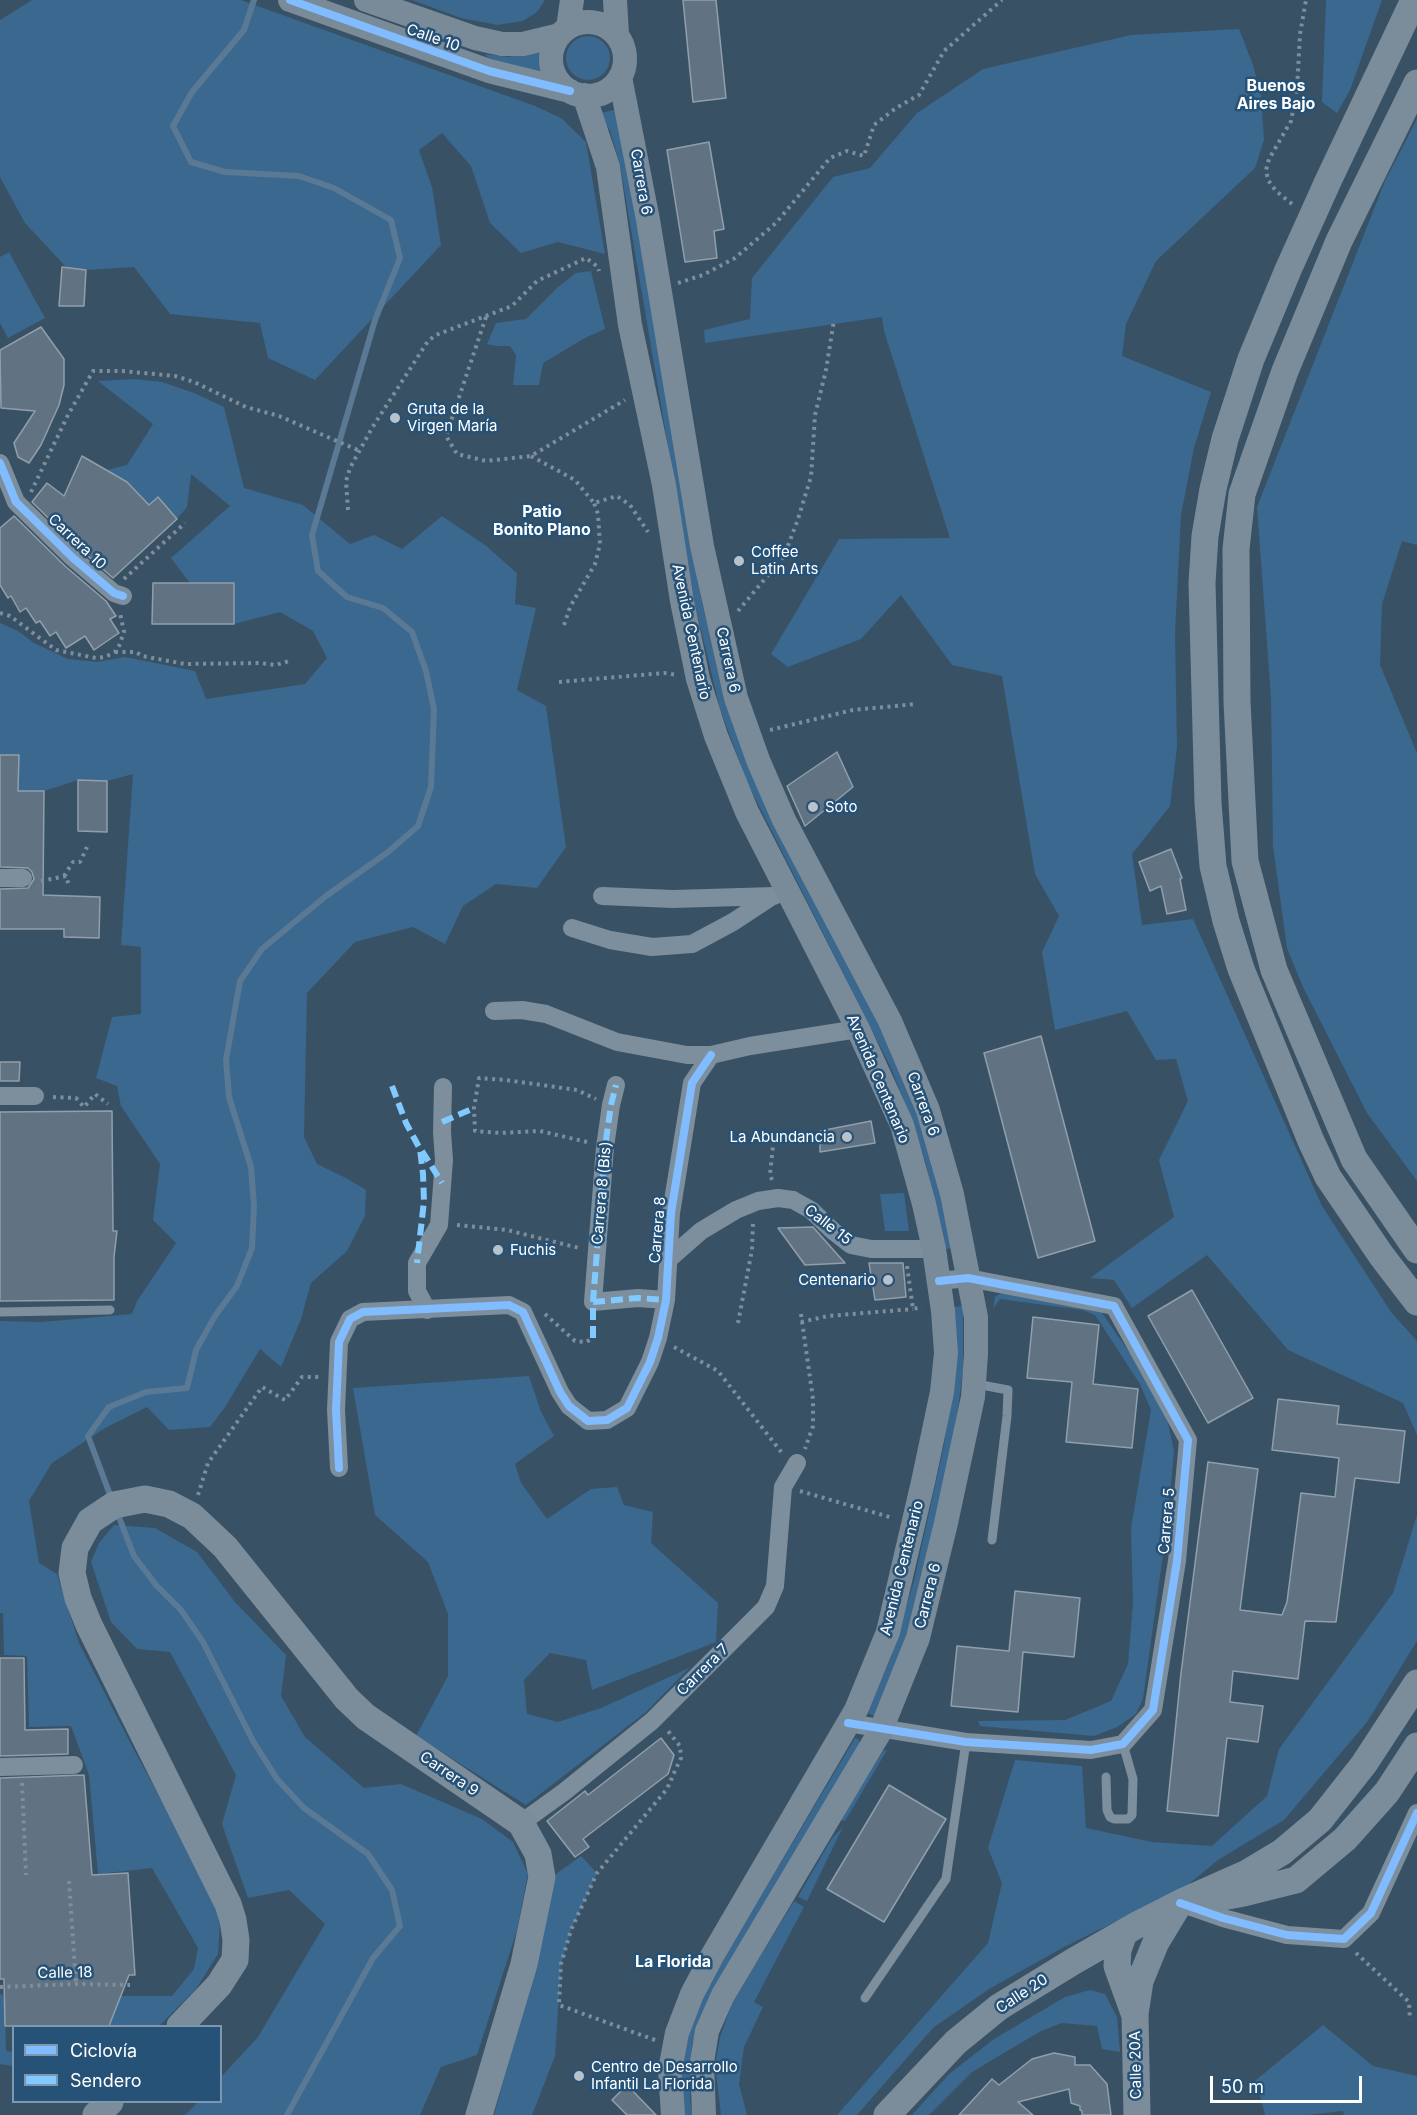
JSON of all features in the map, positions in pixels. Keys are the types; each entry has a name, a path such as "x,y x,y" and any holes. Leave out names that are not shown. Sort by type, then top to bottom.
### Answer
{"main road":[{"name":"Calle 10","path":"290,0 489,71 577,93"},
{"name":"Calle 10","path":"366,0 475,38 502,44 523,44 564,32"},
{"path":"564,32 578,23 599,24 609,28 617,35 625,56 624,67 620,77 605,92 577,93 555,75 552,55 564,32 572,0"},
{"path":"615,0 617,35"},
{"path":"1414,0 1288,270 1248,370 1225,439 1213,489 1205,536 1203,631 1208,803 1214,866 1226,921 1240,969 1328,1177 1350,1212 1417,1302"},
{"name":"Carrera 6","path":"620,77 637,154 702,546 736,698 784,820 890,1021 928,1110 951,1194 976,1317 973,1397 918,1638 881,1730 723,1995 707,2031 702,2062 704,2115"},
{"path":"1417,82 1339,241 1286,371 1242,494 1236,549 1237,702 1245,861 1274,970 1354,1159 1417,1250"},
{"name":"Avenida Centenario","path":"577,93 608,167 630,325 664,485 682,601 698,679 716,736 779,893 858,1029 902,1125 934,1249 946,1353 942,1392 914,1525 888,1632 856,1710 692,1994 677,2032 670,2070 673,2115"},
{"path":"181,1510 145,1499 114,1505 90,1521 75,1548 72,1573 78,1598 89,1625 228,1904 236,1940 235,1960 219,1985 181,2025"},
{"name":"Carrera 9","path":"181,1510 225,1547 348,1699 366,1717 521,1824 538,1854 542,1877 524,1964 479,2115"},
{"name":"Calle 20","path":"887,2115 956,2042 999,2007 1124,1933 1180,1903 1247,1873 1282,1852 1320,1820 1364,1764 1417,1683"},
{"path":"1135,2014 1140,1981 1148,1960 1180,1903 1244,1893 1296,1880 1345,1839 1387,1792 1417,1746"},
{"path":"1124,1933 1118,1950 1118,1966 1135,2014"},
{"name":"Calle 20A","path":"1135,2014 1137,2115"},
{"path":"96,2115 109,2103"}],"street":[{"path":"0,463 16,502 0,511"},
{"name":"Carrera 10","path":"16,502 73,558 114,593 123,596"},
{"path":"0,878 23,878"},
{"path":"602,896 673,899 779,893"},
{"path":"572,928 610,940 652,947 692,944 779,893"},
{"path":"494,1011 522,1010 546,1014 617,1042 687,1055 711,1055 750,1046 858,1029"},
{"name":"Carrera 8","path":"523,1312 560,1392 569,1406 588,1421 607,1420 627,1408 650,1362 658,1338 666,1300 671,1213 692,1083 711,1055"},
{"name":"Carrera 8 (Bis)","path":"616,1085 605,1147 593,1302 638,1298 666,1300"},
{"path":"427,1310 417,1291 417,1263 439,1225 444,1160 443,1087"},
{"path":"0,1096 34,1096"},
{"name":"Calle 15","path":"669,1259 701,1231 736,1210 753,1203 778,1198 793,1200 811,1210 833,1232 851,1245 871,1249 934,1249"},
{"path":"939,1281 968,1278"},
{"name":"Carrera 5","path":"968,1278 1114,1306 1188,1440 1177,1561 1153,1710 1123,1744"},
{"path":"339,1468 336,1410 339,1342 350,1319 363,1312 509,1305 523,1312"},
{"name":"Carrera 7","path":"521,1824 652,1721 766,1607 775,1586 783,1486 796,1463"},
{"path":"848,1723 966,1742 1091,1750 1123,1744"},
{"path":"0,1767 74,1766"},
{"path":"1180,1903 1223,1918 1287,1935 1344,1939 1371,1913 1417,1813"}],"lane":[{"path":"0,1312 110,1310"},
{"path":"974,1384 1008,1390 992,1540"},
{"path":"865,1998 946,1879 966,1742"},
{"path":"1106,1777 1107,1810 1110,1817 1128,1819 1132,1815 1133,1779 1123,1744"}],"path":[{"path":"659,286 675,284 703,275 735,258 776,224 830,158 847,151 864,156 874,125 896,108 919,95 944,51 1002,0"},
{"path":"1306,0 1300,34 1297,90 1291,121 1269,159 1266,170 1268,180 1276,191 1311,220"},
{"path":"348,510 346,481 350,468 372,428 428,341 436,335 512,306 537,281 586,258 598,267 600,275"},
{"path":"486,316 446,436 457,454 486,461 531,456 629,398 647,400"},
{"path":"721,630 756,592 784,556 798,522 811,477 815,415 826,370 834,320"},
{"path":"16,502 26,498 35,487 68,415 93,371 175,376 194,382 246,407 279,416 360,451"},
{"path":"531,456 575,480 594,502 598,514 600,544 595,564 570,607 564,625"},
{"path":"594,502 617,496 630,505 648,533"},
{"path":"115,652 136,652 142,656 185,664 260,663 276,665 289,661"},
{"path":"559,682 664,673 698,679"},
{"path":"749,734 853,710 916,704"},
{"path":"23,878 39,882 63,876 73,862 80,862 87,847"},
{"path":"63,876 66,876 69,886"},
{"path":"605,1147 540,1131 500,1133 475,1131 474,1108 479,1078 577,1090 611,1105"},
{"path":"76,1098 84,1107 95,1094 108,1104"},
{"path":"775,1128 770,1174 778,1198"},
{"path":"738,1323 752,1250 753,1203"},
{"path":"439,1225 507,1230 597,1253"},
{"path":"801,1322 828,1316 913,1309"},
{"path":"523,1312 544,1314 575,1341 586,1342 593,1338"},
{"path":"658,1338 718,1371 783,1455 796,1463 808,1443 813,1426 813,1399 801,1314"},
{"path":"181,1510 208,1463 262,1387 285,1400 303,1377 338,1376"},
{"path":"783,1486 914,1525"},
{"path":"652,1721 672,1734 680,1746 681,1758 667,1789 597,1873 571,1930 561,1964 559,2005 675,2048"},
{"path":"21,1766 26,1875"},
{"path":"69,1881 76,1983"},
{"path":"1344,1939 1349,1947 1409,2002 1410,2020"}],"shaded area":[{"path":"32,0 241,0 535,106 561,118 586,142 605,254 558,242 521,253 490,223 471,166 442,133 419,150 432,187 441,245 315,380 268,358 260,323 170,314 134,267 86,270 66,267 25,223 0,177 0,20"},
{"path":"412,0 545,0 537,12 523,21 497,25 461,18"},
{"path":"1326,0 1382,0 1350,90 1337,113 1322,102"},
{"path":"1239,29 1253,65 1261,96 1264,140 1255,168 1156,261 1126,324 1122,356 1211,392 1194,448 1181,515 1175,634 1177,747 1170,806 1132,854 1142,925 1193,919 1322,1206 1391,1312 1417,1341 1417,1435 1403,1403 1288,1350 1207,1255 1132,1308 1114,1280 1090,1278 1174,1217 1159,1160 1188,1101 1176,1059 1156,1060 1127,1011 1055,1030 1042,952 1059,916 1035,874 1002,676 952,665 901,595 861,639 788,667 771,654 839,539 950,538 884,331 882,317 705,343 704,330 750,319 752,278 833,177 870,168 917,113 983,69 1131,35"},
{"path":"588,36 597,37 604,42 609,49 609,67 604,74 597,79 588,80 579,79 572,74 567,67 566,58 567,49 572,42 579,37"},
{"path":"538,48 542,77 488,58 485,54 509,57"},
{"path":"615,110 628,173 702,603 728,707 898,1065 933,1162 951,1248 944,1250 926,1164 891,1068 748,784 720,709 695,604 620,165 610,131 600,113"},
{"path":"1417,119 1417,545 1402,541 1382,604 1380,665 1417,753 1417,1181 1367,1113 1303,987 1287,948 1273,846 1271,698 1257,507 1385,181"},
{"path":"9,252 45,318 8,338 0,323 0,257"},
{"path":"591,271 605,329 543,363 539,385 513,385 516,355 510,346 487,344 496,323 526,319 558,287 576,273"},
{"path":"134,379 162,382 224,407 244,488 303,505 350,544 374,535 402,549 442,516 485,545 517,573 515,604 536,608 517,690 546,706 566,847 537,888 496,884 463,906 445,944 413,927 355,942 307,993 304,1137 317,1164 366,1190 365,1216 347,1251 311,1283 301,1319 281,1367 260,1349 225,1407 210,1427 169,1430 147,1407 105,1428 52,1463 29,1501 39,1563 57,1574 79,1643 134,1750 221,1908 218,1954 196,1989 160,2025 109,2025 121,1996 172,1996 194,1969 198,1948 152,1868 98,1874 89,1775 71,1726 29,1727 27,1656 4,1655 3,1613 0,1613 0,1321 42,1322 132,1314 137,1301 176,1243 153,1220 160,1164 121,1106 117,1086 96,1078 112,1017 141,1014 141,947 121,945 133,774 107,781 78,780 44,791 18,791 19,756 0,755 0,623 68,659 97,662 125,657 195,671 206,699 305,684 327,658 313,631 280,612 234,624 233,583 190,583 171,558 230,506 191,474 187,507 177,519 158,498 149,505 127,482 107,470 127,465 153,424 98,381"},
{"path":"904,1193 909,1231 885,1231 880,1194"},
{"path":"1001,1293 1102,1313 1154,1388 1166,1415 1174,1450 1168,1518 1143,1699 1136,1714 1117,1727 1094,1736 980,1726 978,1721 1065,1720 1111,1701 1128,1664 1133,1603 1131,1528 1151,1410 1140,1384 1095,1315 1082,1310 1000,1299 993,1309 995,1297"},
{"path":"963,1306 963,1370 953,1446 923,1584 899,1663 875,1716 867,1713 890,1660 914,1581 944,1445 954,1370 954,1307"},
{"path":"529,1376 541,1412 554,1436 515,1464 521,1483 547,1519 591,1489 617,1487 624,1505 653,1512 651,1543 718,1603 716,1642 592,1690 586,1660 550,1653 524,1680 527,1714 558,1722 601,1708 689,1668 646,1712 526,1805 416,1736 448,1676 448,1614 428,1562 375,1515 353,1388"},
{"path":"1417,1515 1417,1641 1367,1722 1284,1820 1218,1860 1184,1888 1066,1946 989,1989 933,2028 857,2115 837,2115 988,1943 1002,1883 988,1848 1015,1760 1082,1766 1086,1828 1152,1842 1212,1846 1267,1796 1279,1749 1393,1593"},
{"path":"114,1525 155,1528 197,1552 235,1602 286,1655 281,1696 305,1737 364,1788 401,1784 482,1819 513,1842 528,1874 517,1930 477,2055 441,2067 420,2115 185,2115 197,2103 222,2103 222,2076 258,2037 325,1924 289,1890 248,1898 222,1824 236,1775 170,1652 137,1649 111,1622 91,1562 99,1543"},
{"path":"855,1738 860,1743 700,2019 692,2044 690,2100 692,2115 685,2115 682,2100 685,2043 704,1992"},
{"path":"887,1750 845,1821 840,1820 883,1751"},
{"path":"843,1827 807,1901 798,1897 832,1838"},
{"path":"581,1856 597,1873 571,1930 561,1964 555,2056 532,2115 494,2115 540,1950 556,1874"},
{"path":"794,1901 804,1907 754,2002 763,2007 744,2047 739,2084 747,2115 721,2115 715,2065 720,2037 733,2001"},
{"path":"1090,1990 1105,1994 1117,2017 1120,2052 1102,2049 1097,2026 1062,2023 1041,2031 972,2072 929,2115 912,2115 949,2074 994,2039 1065,1997"},
{"path":"0,1994 2,1994 5,2001 6,2051 12,2052 12,2066 0,2064"},
{"path":"1323,2025 1373,2066 1417,2076 1417,2115 1344,2115 1343,2111 1308,2115 1265,2115 1256,2080"}],"building":[{"path":"683,0 716,0 726,98 693,102"},
{"path":"709,142 724,229 714,231 717,258 685,262 667,150"},
{"path":"62,267 86,270 84,306 59,306"},
{"path":"41,327 64,359 64,385 59,405 41,445 29,463 18,457 14,443 35,411 1,408 0,350"},
{"path":"82,456 127,482 149,505 158,497 177,519 113,578 32,502 47,483 64,496"},
{"path":"14,516 65,566 106,601 116,616 110,619 119,633 94,650 85,636 66,648 56,632 50,636 40,621 36,623 26,608 20,612 11,596 8,598 0,585 0,528"},
{"path":"153,583 234,583 234,624 152,624"},
{"name":"Soto","path":"837,752 853,787 805,826 787,786"},
{"path":"0,755 19,755 18,791 44,791 43,895 100,897 99,938 64,937 64,929 0,929 0,889 28,888 34,879 28,868 0,867"},
{"path":"78,780 107,781 107,832 78,831"},
{"path":"1171,849 1182,878 1180,879 1186,910 1167,914 1161,886 1150,891 1139,862"},
{"path":"1041,1036 1095,1241 1038,1258 984,1053"},
{"path":"0,1062 20,1062 19,1081 0,1081"},
{"path":"112,1111 113,1231 117,1231 114,1257 114,1300 0,1301 0,1112"},
{"name":"La Abundancia","path":"871,1121 875,1143 820,1152 820,1131"},
{"path":"813,1227 845,1263 805,1265 778,1228"},
{"name":"Centenario","path":"869,1263 903,1263 906,1297 875,1300"},
{"path":"1192,1290 1253,1398 1208,1423 1148,1316"},
{"path":"1033,1317 1099,1325 1093,1384 1138,1389 1132,1448 1066,1442 1072,1382 1027,1378"},
{"path":"1278,1399 1339,1406 1337,1424 1405,1431 1399,1483 1355,1478 1336,1622 1305,1621 1298,1679 1233,1671 1230,1702 1263,1706 1258,1742 1227,1738 1218,1816 1167,1811 1181,1673 1208,1462 1258,1469 1240,1610 1282,1615 1287,1602 1301,1493 1335,1497 1339,1458 1272,1450"},
{"path":"1015,1591 1080,1598 1074,1657 1023,1652 1018,1712 951,1706 957,1646 1009,1651"},
{"path":"0,1658 24,1658 25,1730 68,1729 68,1754 0,1756"},
{"path":"661,1738 674,1755 668,1774 583,1839 589,1847 575,1857 547,1821 585,1791 588,1795"},
{"path":"84,1775 92,1875 128,1873 135,1975 129,1975 109,2025 5,2026 4,1979 0,1979 0,1778"},
{"path":"889,1785 946,1819 884,1922 827,1889"},
{"path":"1054,2053 1075,2057 1075,2065 1090,2065 1107,2084 1111,2115 1082,2115 1080,2106 1071,2103 1069,2089 1018,2102 1033,2115 959,2115 992,2079 999,2085 1032,2059"},
{"path":"627,2085 656,2115 627,2115 612,2100"}],"waterway":[{"path":"112,1500 88,1436 109,1407 146,1392 187,1388 196,1350 215,1316 237,1286 252,1248 254,1206 251,1167 229,1097 226,1060 240,981 262,949 326,896 388,852 418,826 431,787 434,709 426,671 412,632 383,608 347,597 318,571 312,535 375,320 400,258 391,220 334,188 299,176 225,172 191,162 173,126 192,92 244,30 254,0"},
{"path":"117,1512 134,1556 156,1585 181,1610 203,1642 253,1741 277,1779 304,1808 368,1854 392,1890 400,1926 373,1958 287,2115"}],"marked path":[{"path":"593,1338 593,1302 605,1147 616,1085"},
{"path":"392,1086 406,1123 420,1149 424,1201 417,1263"},
{"path":"442,1122 474,1108"},
{"path":"422,1151 442,1183"},
{"path":"593,1302 638,1298 666,1300"}],"cycle path":[{"path":"290,0 489,71 570,91"},
{"path":"0,463 16,502 73,558 114,593 123,596"},
{"path":"339,1468 336,1410 339,1342 350,1319 363,1312 509,1305 523,1312 560,1392 569,1406 588,1421 607,1420 627,1408 650,1362 658,1338 666,1300 671,1213 692,1083 711,1055"},
{"path":"848,1723 966,1742 1091,1750 1123,1744 1153,1710 1177,1561 1188,1440 1114,1306 968,1278 939,1281"},
{"path":"1180,1903 1223,1918 1287,1935 1344,1939 1371,1913 1417,1813"}],"place":[{"name":"Gruta de la Virgen María","path":"395,418"},
{"name":"Coffee Latin Arts","path":"739,561"},
{"name":"Soto","path":"813,807"},
{"name":"La Abundancia","path":"847,1137"},
{"name":"Fuchis","path":"498,1250"},
{"name":"Centenario","path":"888,1280"},
{"name":"Centro de Desarrollo Infantil La Florida","path":"579,2076"}],"district":[{"name":"Buenos Aires Bajo","path":"1276,95"},
{"name":"Patio Bonito Plano","path":"542,521"},
{"name":"La Florida","path":"673,1962"}]}
